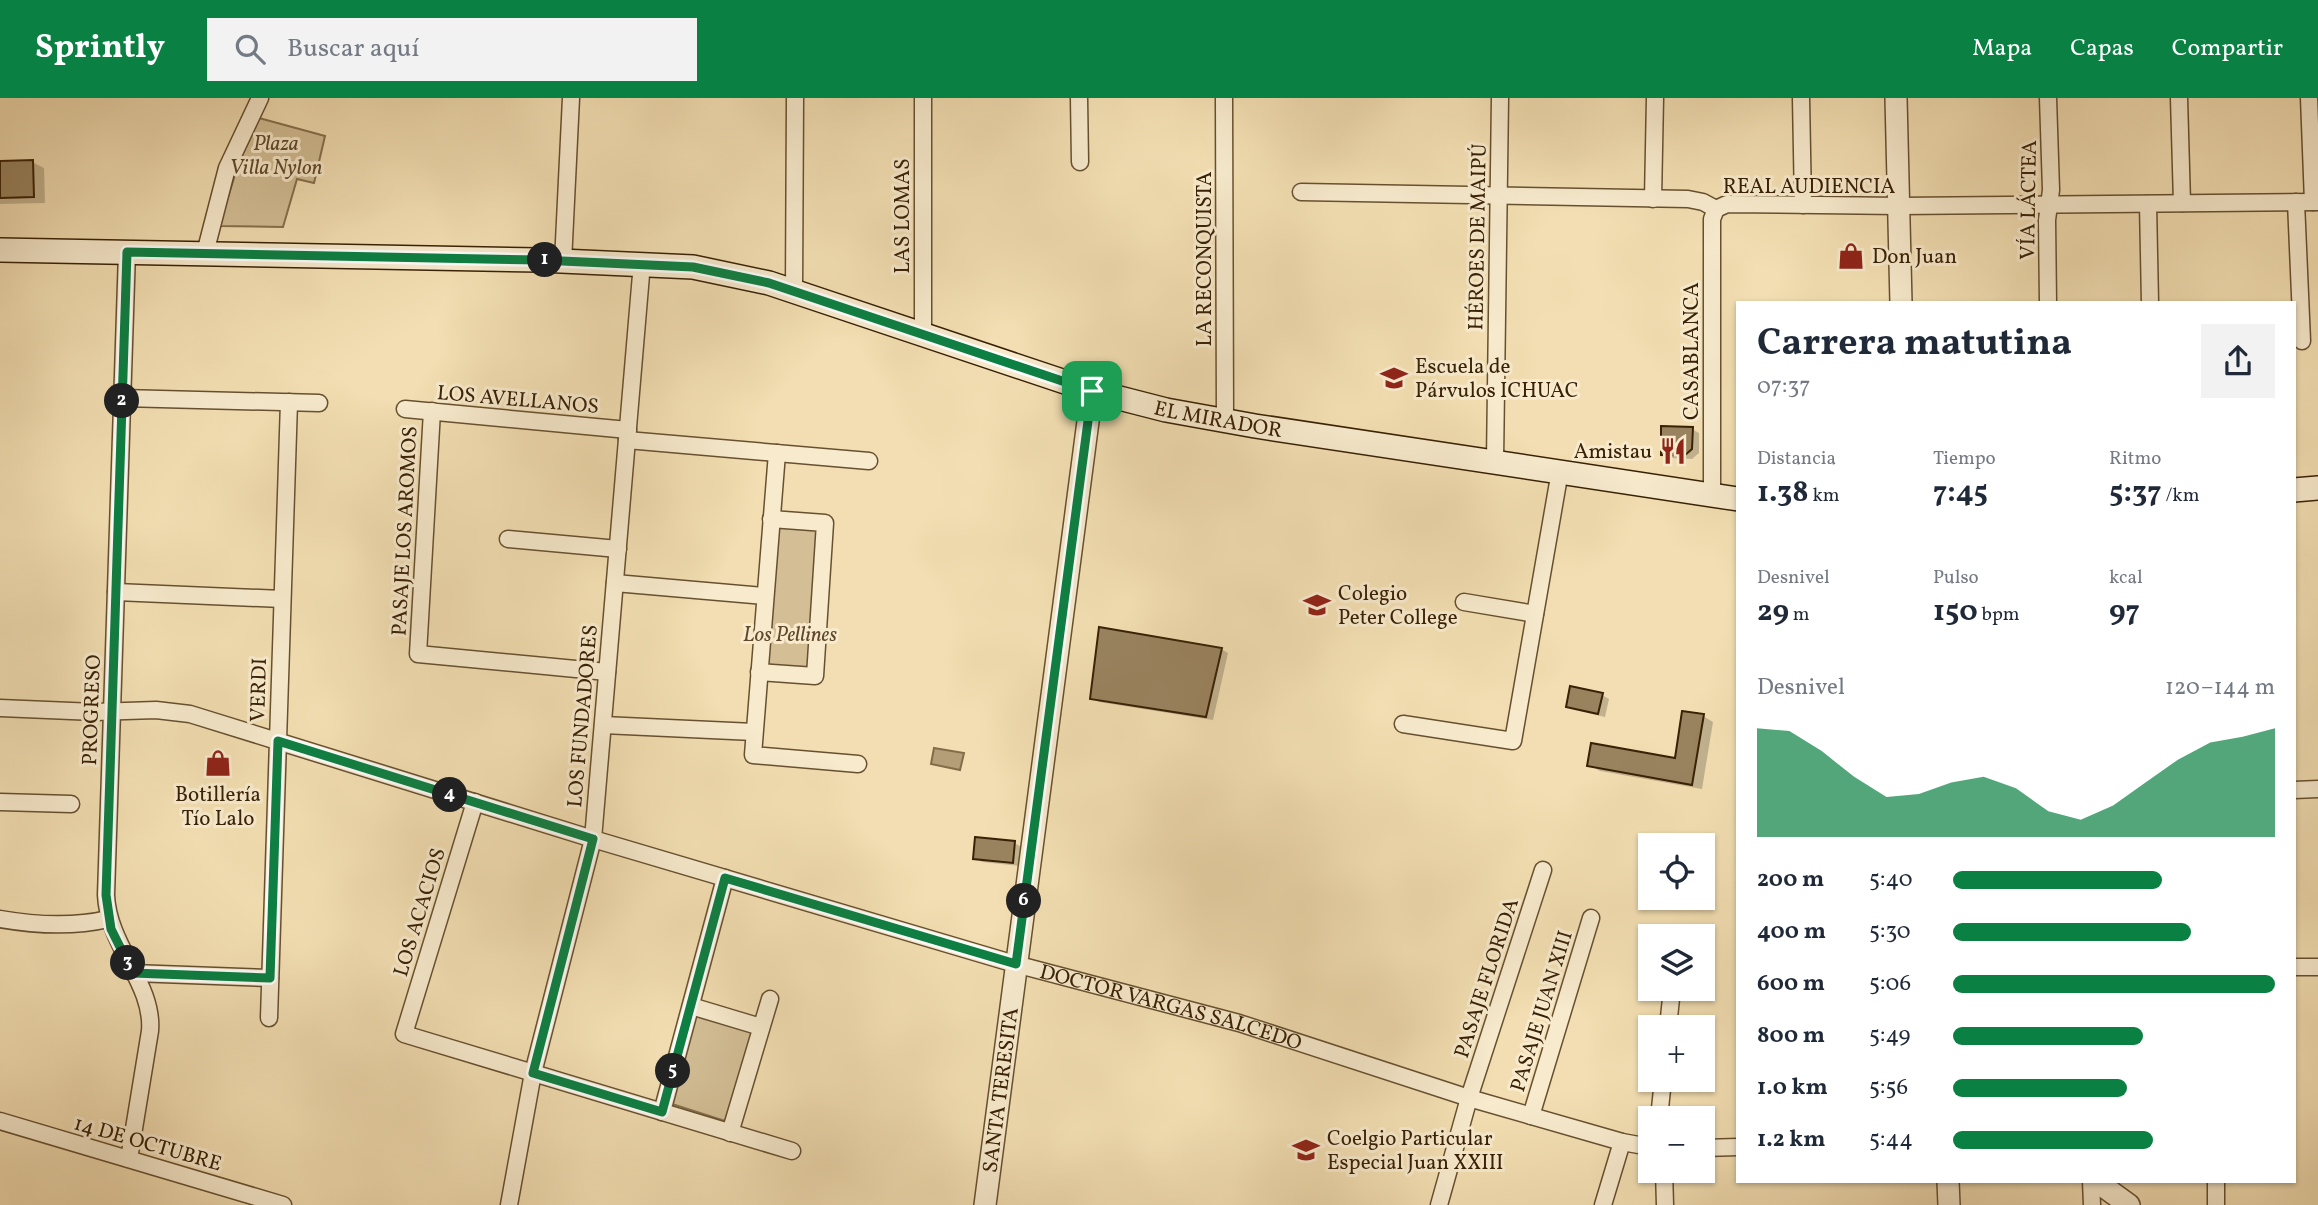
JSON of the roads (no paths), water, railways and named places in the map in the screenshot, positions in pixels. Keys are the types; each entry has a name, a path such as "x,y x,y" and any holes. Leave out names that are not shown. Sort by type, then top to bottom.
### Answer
{"main road":[{"name":"EL MIRADOR","path":"0,250 642,263 718,271 794,291 1092,391 1166,410 1736,499"},
{"path":"2296,491 2318,488"}],"street":[{"path":"205,253 227,168 260,98"},
{"path":"563,262 571,98"},
{"path":"794,291 795,98"},
{"name":"LAS LOMAS","path":"923,98 923,335"},
{"path":"1079,98 1080,162"},
{"name":"LA RECONQUISTA","path":"1224,98 1225,421"},
{"name":"HÉROES DE MAIPÚ","path":"1495,461 1500,98"},
{"path":"1653,199 1655,98"},
{"path":"1801,98 1803,205"},
{"path":"1896,98 1901,301"},
{"name":"VÍA LÁCTEA","path":"2048,98 2051,190 2047,220 2049,301"},
{"path":"2179,98 2182,203"},
{"path":"2309,98 2315,202"},
{"name":"REAL AUDIENCIA","path":"1301,192 1696,200 1716,209 1727,205 2315,202"},
{"path":"2295,202 2305,341"},
{"path":"2148,204 2150,301"},
{"name":"CASABLANCA","path":"1712,495 1712,219 1716,209"},
{"name":"PROGRESO","path":"127,252 106,895 108,919 149,1005 151,1022 130,1159"},
{"name":"LOS FUNDADORES","path":"509,1205 533,1073 593,839 642,263"},
{"name":"SANTA TERESITA","path":"985,1205 1092,391"},
{"path":"122,398 319,403"},
{"name":"VERDI","path":"269,1018 289,402"},
{"name":"LOS AVELLANOS","path":"405,409 777,453 869,461"},
{"name":"PASAJE LOS AROMOS","path":"432,411 418,653 607,672"},
{"path":"777,453 753,755 858,764"},
{"path":"1403,724 1513,741 1560,471"},
{"path":"759,672 815,676 825,523 771,519"},
{"path":"508,539 618,549"},
{"path":"615,583 765,596"},
{"path":"116,592 282,599"},
{"path":"1464,602 1535,614"},
{"name":"DOCTOR VARGAS SALCEDO","path":"0,708 156,710 190,714 593,839 1016,964 1240,1023 1469,1098 1638,1145"},
{"path":"603,725 754,733"},
{"path":"2296,790 2318,789"},
{"path":"0,802 71,804"},
{"name":"LOS ACACIOS","path":"475,802 404,1034 533,1073"},
{"name":"PASAJE FLORIDA","path":"1439,1205 1469,1098 1543,870"},
{"path":"662,1112 725,878"},
{"name":"PASAJE JUAN XIII","path":"1531,1116 1591,918"},
{"path":"0,919 37,924 86,923 108,919"},
{"path":"2296,967 2318,967"},
{"path":"133,973 270,978"},
{"path":"730,1133 770,999"},
{"path":"691,1006 761,1027"},
{"path":"533,1073 792,1152"},
{"name":"14 DE OCTUBRE","path":"0,1121 283,1205"},
{"path":"1603,1205 1622,1142"},
{"path":"1715,1148 1736,1147"},
{"path":"1664,1183 1665,1205"},
{"path":"1948,1183 1949,1205"},
{"path":"2092,1205 2094,1183"},
{"path":"2097,1183 2129,1205"},
{"path":"2216,1183 2216,1205"}],"place":[{"name":"Don Juan","path":"1851,256"},
{"name":"Escuela de Párvulos ICHUAC","path":"1394,378"},
{"name":"Amistau","path":"1673,451"},
{"name":"Colegio Peter College","path":"1317,605"},
{"name":"Botillería Tío Lalo","path":"218,763"},
{"name":"Coelgio Particular Especial Juan XXIII","path":"1306,1150"}],"park label":[{"name":"Plaza Villa Nylon","path":"276,155"},
{"name":"Los Pellines","path":"790,634"}]}
